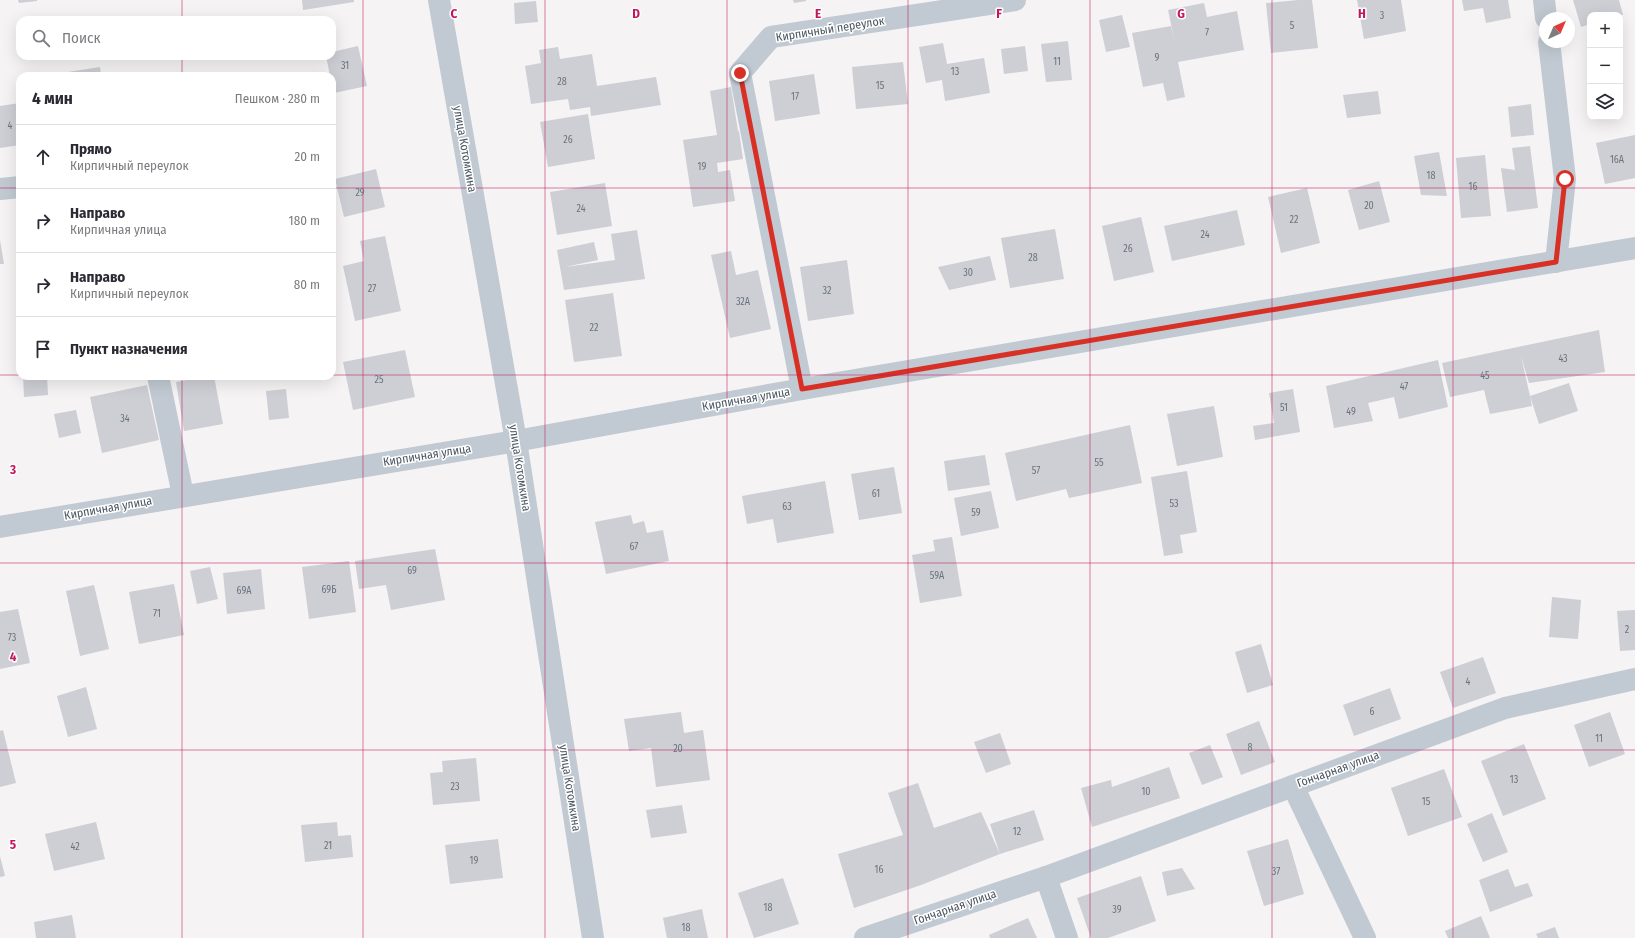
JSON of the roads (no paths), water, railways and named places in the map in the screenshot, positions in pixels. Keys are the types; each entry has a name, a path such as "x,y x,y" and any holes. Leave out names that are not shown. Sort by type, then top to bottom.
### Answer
{"street":[{"name":"улица Котомкина","path":"439,0 516,440 593,938"},
{"name":"Кирпичный переулок","path":"802,389 740,73 771,37 1016,0"},
{"path":"1544,0 1545,12"},
{"path":"1549,48 1565,179 1556,262"},
{"path":"0,189 16,187"},
{"name":"Кирпичная улица","path":"0,527 1635,248"},
{"path":"159,380 183,496"},
{"name":"Гончарная улица","path":"865,938 1046,876 1505,708 1635,679"},
{"path":"1293,786 1365,938"},
{"path":"1046,876 1066,938"}]}
